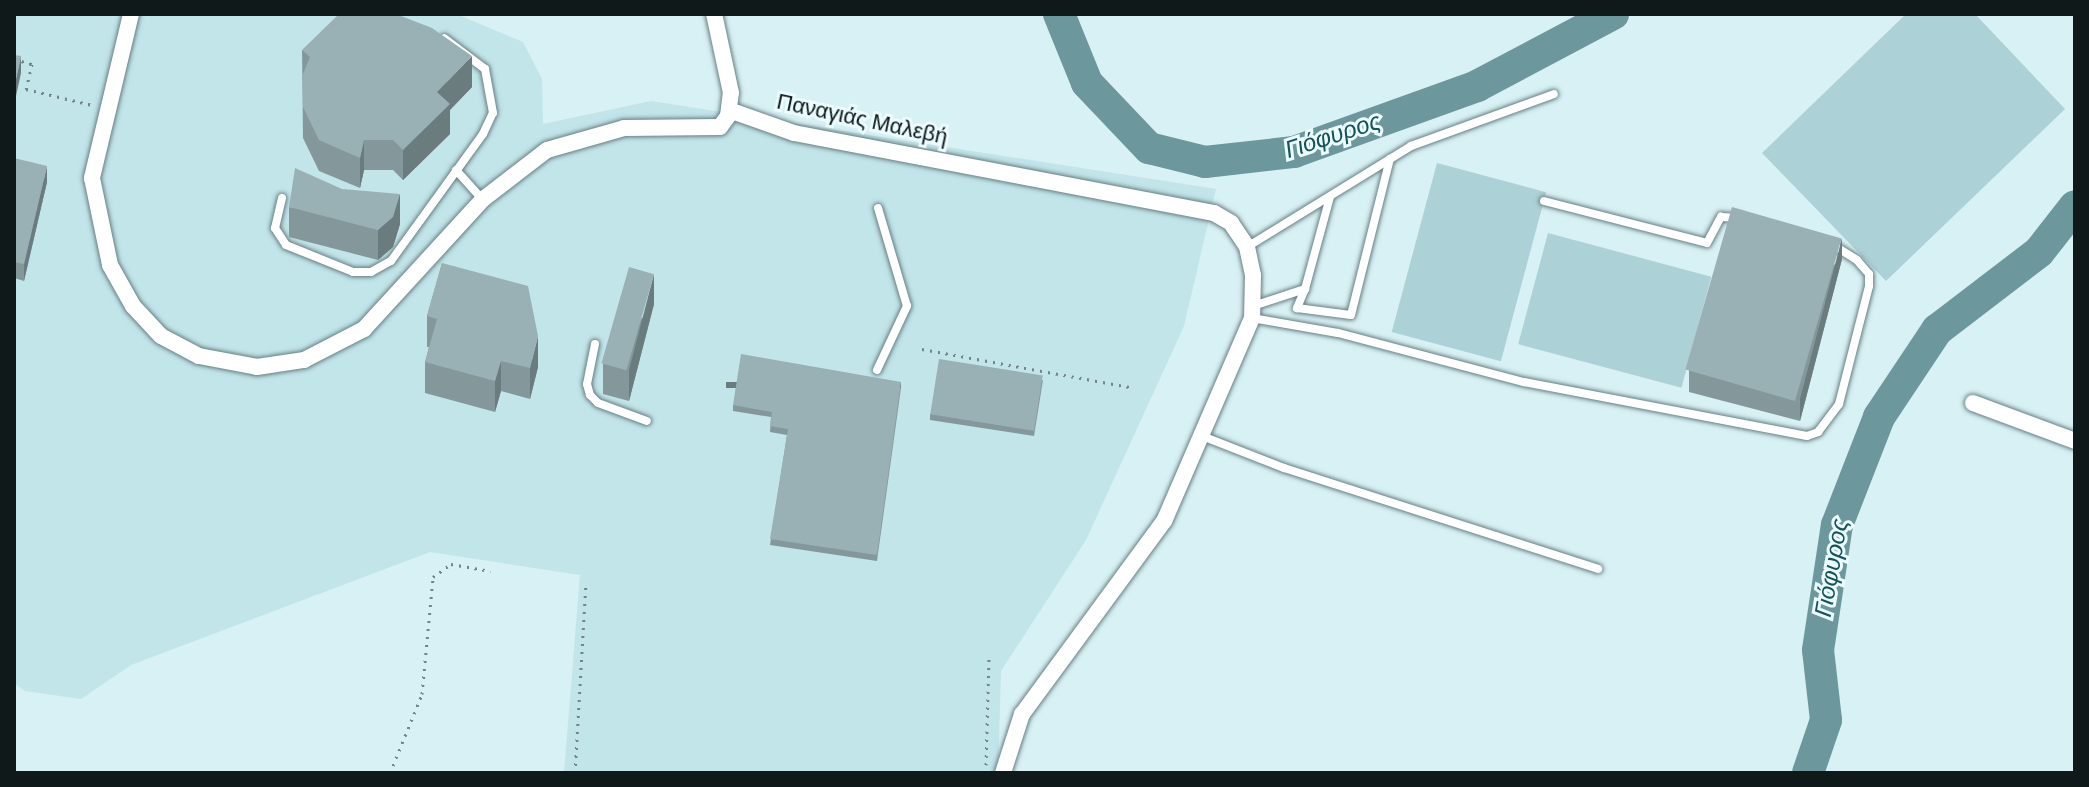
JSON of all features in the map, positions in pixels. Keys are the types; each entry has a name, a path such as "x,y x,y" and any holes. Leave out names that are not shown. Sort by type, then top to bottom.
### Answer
{"street":[{"path":"131,14 92,191 115,277 133,306 161,336 227,364 294,363 356,335 411,283 482,200 525,163 571,140 639,126 716,129 729,110 730,83 714,14"},
{"name":"Παναγιάς Μαλεβή","path":"729,110 794,133 1214,213 1231,223 1247,247"},
{"path":"1003,773 1022,714 1164,521 1252,312 1247,247"},
{"path":"1973,403 2075,441"}],"lane":[{"path":"282,198 275,228 286,245 341,269 371,272 391,261 487,127 493,94 479,62 438,35"},
{"path":"1247,247 1390,159 1554,94"},
{"path":"1330,196 1297,308 1351,315 1390,159"},
{"path":"456,170 482,200"},
{"path":"1544,201 1707,243 1721,217 1746,220"},
{"path":"877,370 907,306 878,208"},
{"path":"1252,312 1524,382 1807,436 1818,432 1839,404 1869,286 1869,274 1857,260 1827,242"},
{"path":"1252,312 1305,289"},
{"path":"595,344 587,384 590,395 598,403 647,421"},
{"path":"1201,436 1284,468 1598,569"}],"path":[{"path":"14,59 32,64 26,89 108,109"},
{"path":"922,349 1130,387"},
{"path":"390,773 422,694 433,577 451,564 490,571"},
{"path":"575,773 586,582"},
{"path":"986,773 989,656"}],"shaded area":[{"path":"14,14 456,14 523,42 542,79 543,124 651,101 1216,189 1184,326 1086,540 1001,671 998,773 564,773 580,575 430,552 131,665 81,699 25,691 14,683"},
{"path":"1906,14 1975,14 2065,109 1886,281 1762,153"},
{"path":"1437,163 1546,192 1501,361 1392,332"},
{"path":"1548,233 1711,277 1681,388 1518,344"}],"building":[{"path":"339,14 396,14 432,28 472,56 437,92 450,104 403,150 393,140 364,140 360,158 319,140 303,107 303,74 310,57 302,50"},
{"path":"14,55 21,56 14,88"},
{"path":"14,158 47,166 24,264 14,262"},
{"path":"295,168 342,189 400,194 393,217 378,230 289,207"},
{"path":"1732,207 1842,238 1795,401 1685,369"},
{"path":"442,263 528,286 538,336 530,368 501,361 495,381 425,362 437,319 427,316"},
{"path":"629,267 654,274 626,370 601,363"},
{"path":"741,354 901,382 877,555 770,539 788,429 770,426 772,412 733,405"},
{"path":"939,359 1043,375 1034,431 930,414"}],"waterway":[{"name":"Γιόφυρος","path":"1059,14 1087,83 1149,148 1205,162 1294,152 1477,86 1613,14"},
{"name":"Γιόφυρος","path":"1808,773 1826,720 1818,650 1837,525 1879,417 1937,330 2039,252 2075,206"}]}
